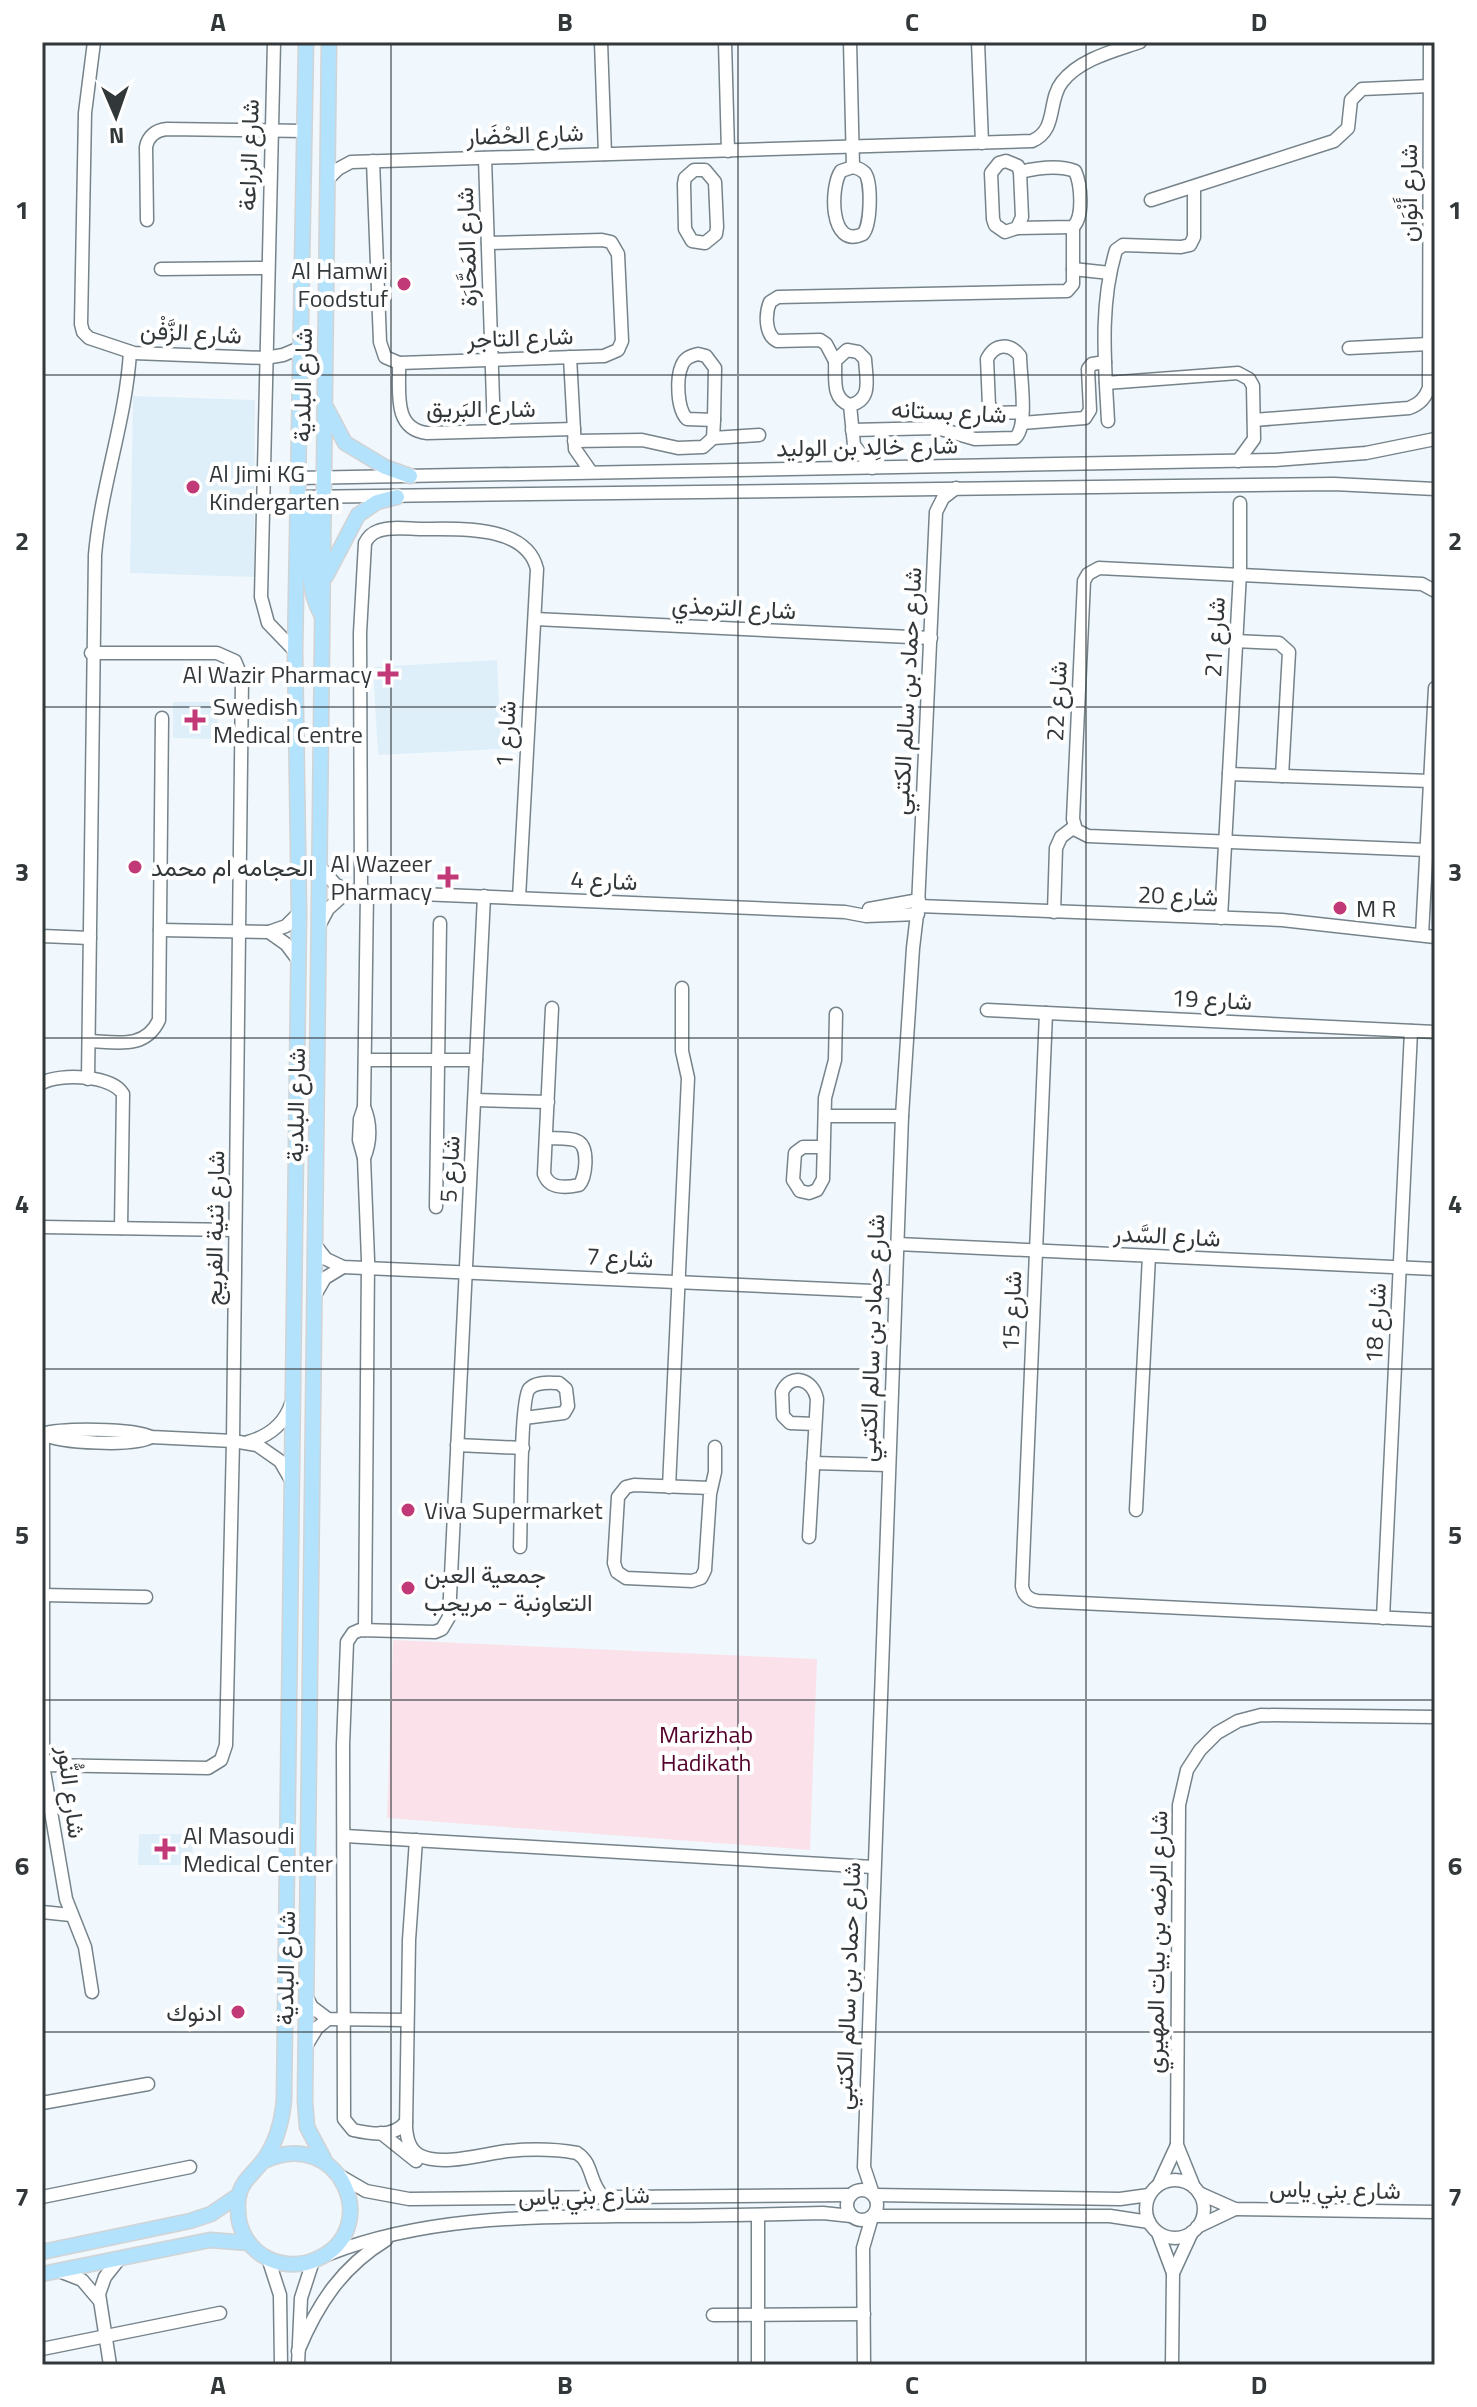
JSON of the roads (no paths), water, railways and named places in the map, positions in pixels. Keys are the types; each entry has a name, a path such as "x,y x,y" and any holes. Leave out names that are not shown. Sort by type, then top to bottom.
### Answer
{"main road":[{"name":"شارع البلدية","path":"264,2161 280,2126 284,2100 299,913 295,651 306,42"},
{"name":"شارع البلدية","path":"326,2162 307,2127 306,1996 329,42"},
{"path":"324,403 345,443 385,467 410,476"},
{"path":"324,580 358,515 377,502 397,497"},
{"path":"298,503 310,512 312,590 323,618"},
{"path":"289,2152 315,2156 326,2162 340,2176 350,2200 347,2227 333,2249 318,2259 290,2264 268,2258 249,2243 238,2218 239,2195 245,2179 264,2161 289,2152"},
{"path":"42,2252 190,2221 211,2214 239,2195"},
{"path":"42,2274 210,2240 249,2243"}],"street":[{"name":"شارع الزَّفْن","path":"94,42 85,113 82,328 89,338 130,352 265,358 302,347"},
{"name":"شارع الزراعة","path":"274,42 261,597 268,623 295,651"},
{"path":"601,42 605,154"},
{"path":"725,42 728,151"},
{"path":"850,42 853,167"},
{"path":"978,42 982,143"},
{"path":"1097,42 1102,55"},
{"name":"شارع الحْضَار","path":"351,162 1032,141 1042,136 1048,128 1060,83 1072,72 1102,55 1140,42"},
{"name":"شارع أَنْوَان","path":"1254,420 1416,405 1429,388 1432,322 1430,42"},
{"path":"1151,200 1334,141 1348,128 1351,100 1362,89 1430,86"},
{"path":"147,220 146,147 153,134 167,129 305,131"},
{"path":"1006,142 1006,161"},
{"path":"327,143 335,153 351,162 327,180"},
{"path":"699,151 700,169"},
{"name":"شارع المَحَّارَة","path":"485,158 494,431"},
{"path":"373,161 381,349 385,357 399,363"},
{"path":"1017,228 1022,217 1020,172 1018,166 1006,161 999,163 991,173 993,219 1000,230 1073,227"},
{"path":"853,167 862,170 868,179 869,222 863,234 851,237 844,235 837,224 835,182 841,171 853,167"},
{"path":"835,361 847,350 858,352 865,359 867,392 861,402 850,405 839,400 835,361 826,344 820,340 772,339 768,332 767,308 770,302 778,297 1067,291 1073,287 1073,227 1079,218 1075,171 1039,168 1020,172"},
{"path":"700,169 709,173 715,182 717,227 711,239 698,243 692,241 685,229 684,184 689,174 700,169"},
{"path":"1108,421 1104,318 1116,250 1120,246 1190,245 1194,237 1194,187"},
{"name":"شارع التاجر","path":"399,363 609,356 620,346 618,254 615,245 602,240 488,243"},
{"path":"161,269 267,268"},
{"path":"1073,269 1110,273"},
{"path":"1349,348 1429,344"},
{"name":"شارع بستانه","path":"852,430 937,428 975,439 1011,439 1021,432 1022,418 1020,356 1011,348 1000,347 994,349 987,359 989,406 997,413 1022,418"},
{"path":"88,1079 91,653 98,527 128,379 130,352"},
{"path":"574,440 642,440 678,448 708,445 713,438 714,420 715,375 712,361 698,354 688,357 680,371 682,414 693,420 714,420"},
{"path":"570,357 574,440 591,472"},
{"path":"1022,418 1085,418 1090,410 1088,369 1092,364 1105,362"},
{"name":"شارع البَريق","path":"399,363 401,413 412,430 427,433 494,431 574,440"},
{"path":"1106,383 1242,374 1253,386 1254,439 1238,461"},
{"path":"850,405 854,445 872,468"},
{"path":"713,438 759,435"},
{"path":"1254,439 1275,460"},
{"name":"شارع خالِد بن الوليد","path":"299,478 1275,460 1366,453 1435,439"},
{"path":"557,473 574,440"},
{"path":"832,469 854,445"},
{"name":"شارع خالِد بن الوليد","path":"298,503 323,497 956,488 1357,484 1435,489"},
{"path":"1222,485 1240,503 1263,485"},
{"path":"936,512 943,498 956,488"},
{"path":"918,489 929,499 936,512"},
{"name":"شارع 21","path":"1221,918 1240,573 1240,503"},
{"name":"شارع حماد بن سالم الكتبي","path":"873,2194 864,2167 888,1465 902,1116 918,907 936,512"},
{"name":"شارع 1","path":"359,892 360,633 365,543 370,535 386,529 480,529 526,550 535,560 537,573 519,898"},
{"name":"شارع 22","path":"1074,827 1084,581 1088,574 1099,568 1240,573 1422,584 1435,591"},
{"name":"شارع الترمذي","path":"535,619 931,638"},
{"path":"1235,641 1279,643 1289,652 1282,776"},
{"name":"شارع ثنية الفريج","path":"43,1765 208,1768 221,1760 226,1745 233,1441 241,670 235,661 217,653 91,653"},
{"path":"1428,936 1426,850 1435,688"},
{"path":"89,1041 137,1042 155,1030 159,1020 162,718"},
{"path":"1229,774 1430,781"},
{"path":"1054,912 1056,848 1061,837 1074,827 1088,836 1426,850"},
{"path":"320,867 329,879 359,892"},
{"path":"320,924 328,909 359,892"},
{"path":"359,892 365,1060 364,1107 359,1140 364,1158 367,1268 365,1630 353,1633 347,1642 343,1745 344,2119 353,2130 381,2133 398,2130 406,2122"},
{"name":"شارع 4","path":"359,892 859,913 918,907"},
{"name":"شارع 5","path":"365,1630 428,1633 446,1624 484,896"},
{"name":"شارع 20","path":"918,907 1282,920 1428,936"},
{"path":"160,930 269,932 286,926 299,913"},
{"path":"436,1207 440,923"},
{"path":"269,932 286,944 298,960"},
{"path":"42,936 90,938"},
{"path":"669,1487 688,1078 682,1051 682,988"},
{"path":"546,1138 575,1140 581,1144 584,1150 584,1177 579,1185 554,1186 544,1174 552,1008"},
{"name":"شارع 19","path":"987,1010 1435,1032"},
{"name":"شارع 15","path":"1046,1013 1022,1586 1026,1597 1038,1601 1383,1618"},
{"path":"824,1147 826,1091 835,1060 836,1014"},
{"name":"شارع 18","path":"1383,1618 1411,1031"},
{"path":"365,1060 476,1060"},
{"path":"42,1083 56,1079 88,1079 114,1083 123,1094 121,1228"},
{"path":"475,1100 548,1102"},
{"path":"825,1116 902,1116"},
{"path":"42,1227 235,1230"},
{"name":"شارع السَّدر","path":"897,1244 1435,1269"},
{"path":"315,1245 326,1259 343,1267"},
{"path":"1136,1510 1149,1256"},
{"path":"315,1296 325,1278 343,1267"},
{"name":"شارع 7","path":"343,1267 895,1292"},
{"path":"248,1442 274,1429 285,1416 292,1399"},
{"path":"520,1547 524,1418"},
{"path":"809,1537 815,1424"},
{"path":"42,1434 57,1439 137,1443 151,1437 248,1442 273,1454 291,1480"},
{"name":"شارع النُّور","path":"42,1434 43,1765 62,1881 71,1915 85,1947 92,1992"},
{"path":"457,1445 523,1448"},
{"path":"710,1488 629,1485 620,1493 614,1563 617,1572 623,1577 692,1581 701,1578 705,1570 715,1447"},
{"path":"813,1463 888,1465"},
{"path":"42,1595 146,1597"},
{"path":"1383,1618 1435,1620"},
{"name":"شارع الرضه بن بيات المهيري","path":"1197,2190 1177,2145 1179,1805 1183,1781 1193,1759 1217,1733 1249,1717 1435,1717"},
{"path":"345,1836 873,1867"},
{"path":"416,1840 407,2020 406,2122 407,2139 413,2151 430,2158 449,2159 511,2151 571,2152 586,2160 590,2178 604,2198"},
{"path":"42,1912 71,1915"},
{"path":"306,1996 312,2007 328,2019 407,2020"},
{"path":"306,2046 317,2028 328,2019"},
{"path":"42,2103 148,2084"},
{"path":"381,2133 417,2161 437,2163 449,2159"},
{"name":"شارع الرضه بن بيات المهيري","path":"1159,2184 1177,2145"},
{"path":"42,2197 190,2167"},
{"name":"شارع حماد بن سالم الكتبي","path":"851,2195 864,2167"},
{"name":"شارع بني ياس","path":"340,2176 366,2191 397,2198 851,2195"},
{"path":"577,2198 590,2178"},
{"path":"1172,2365 1173,2273 1145,2208 1149,2195 1159,2184 1173,2180 1197,2190 1203,2214 1173,2273"},
{"path":"863,2248 847,2206 851,2195 860,2190 873,2194 1120,2199 1149,2195"},
{"name":"شارع بني ياس","path":"1197,2190 1235,2209 1435,2212"},
{"path":"864,2365 863,2248 878,2207 873,2194"},
{"name":"شارع بني ياس","path":"1194,2229 1235,2209"},
{"name":"شارع بني ياس","path":"318,2259 401,2231 462,2221 530,2217 823,2213 851,2216"},
{"path":"758,2215 758,2365"},
{"path":"851,2216 862,2221 873,2217 1110,2216 1149,2222"},
{"path":"1158,2233 1171,2238 1194,2229"},
{"path":"298,2351 312,2318 334,2283 358,2259 401,2231"},
{"path":"110,2365 99,2300 105,2277 120,2258"},
{"path":"268,2258 277,2282 281,2307 281,2365"},
{"path":"298,2365 301,2298 318,2259"},
{"path":"59,2271 82,2280 99,2300"},
{"path":"42,2349 220,2313"},
{"path":"713,2315 864,2314"}],"place":[{"name":"Al Hamwi Foodstuf","path":"404,284"},
{"name":"Al Jimi KG Kindergarten","path":"193,487"},
{"name":"Al Wazir Pharmacy","path":"388,674"},
{"name":"Swedish Medical Centre","path":"195,720"},
{"name":"الحجامه ام محمد","path":"135,867"},
{"name":"Al Wazeer Pharmacy","path":"448,877"},
{"name":"M R","path":"1340,908"},
{"name":"Viva Supermarket","path":"408,1510"},
{"name":"جمعية العبن التعاونبة - مريجب","path":"408,1588"},
{"name":"Al Masoudi Medical Center","path":"165,1849"},
{"name":"ادنوك","path":"238,2012"}],"park label":[{"name":"Marizhab Hadikath","path":"706,1748"}]}
